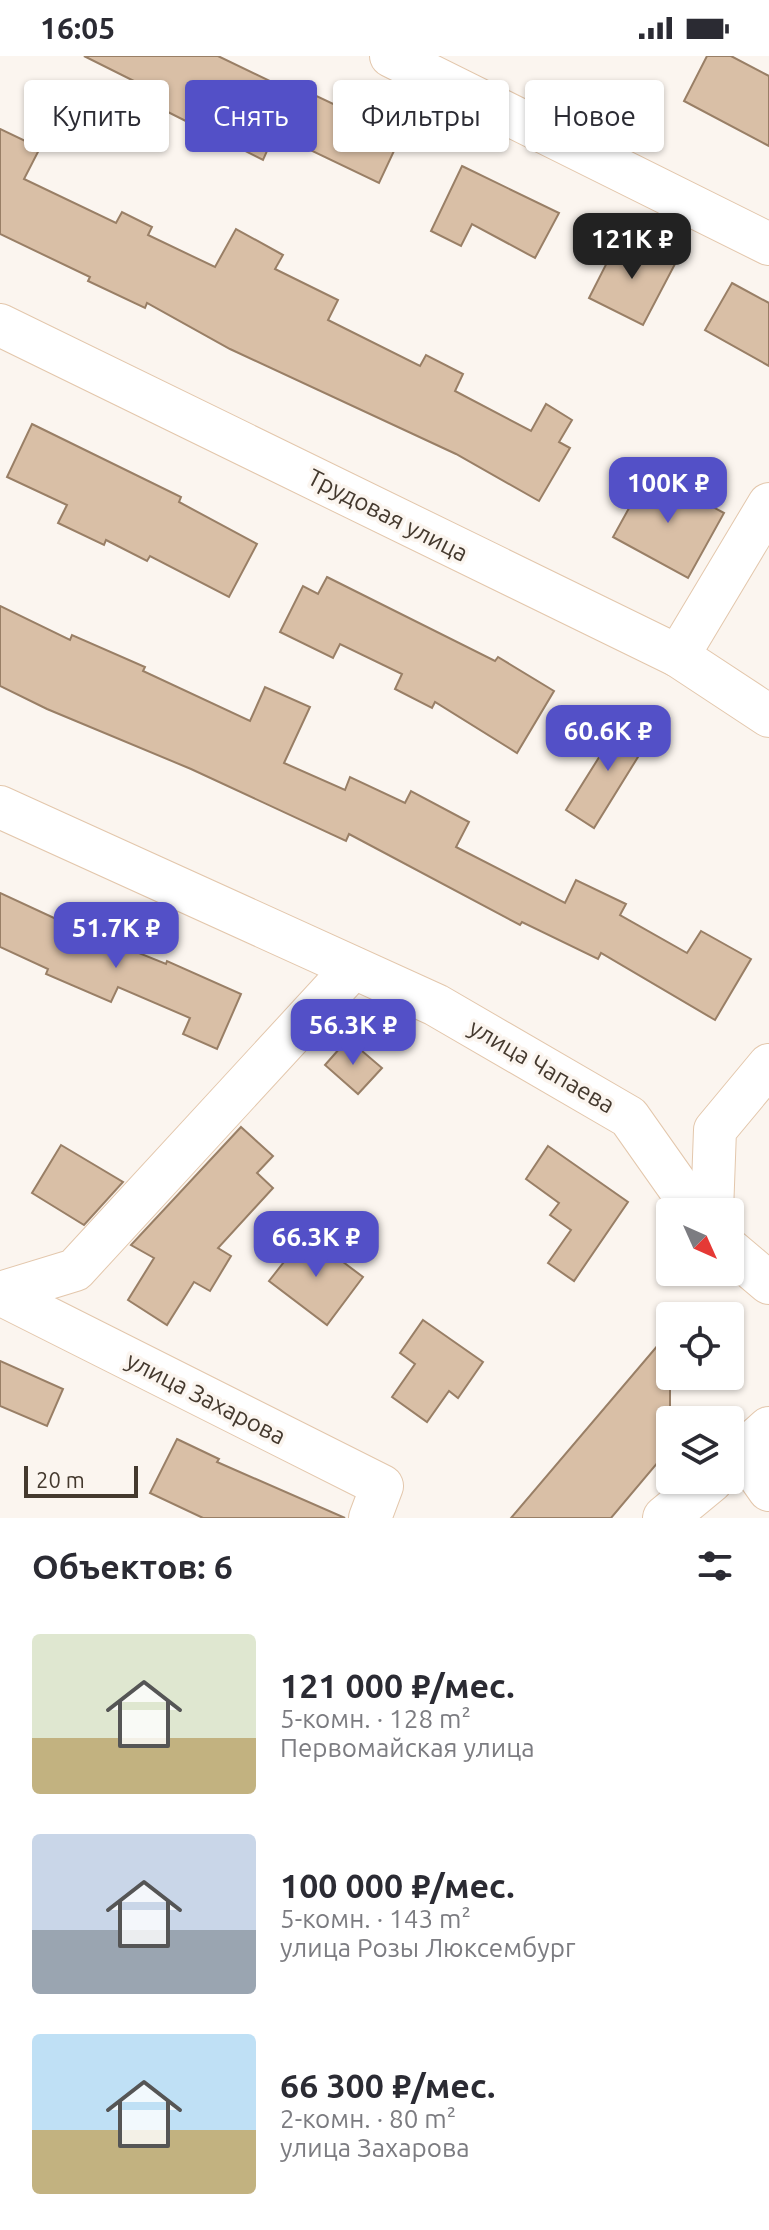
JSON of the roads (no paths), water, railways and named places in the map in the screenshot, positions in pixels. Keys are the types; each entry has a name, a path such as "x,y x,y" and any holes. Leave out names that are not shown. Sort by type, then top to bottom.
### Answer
{"main road":[{"path":"665,1518 693,1494"}],"street":[{"path":"391,56 769,244"},
{"name":"Трудовая улица","path":"0,325 678,656 769,716"},
{"path":"678,656 769,504"},
{"name":"улица Чапаева","path":"0,807 436,1005 629,1117 686,1198"},
{"path":"0,1293 75,1270 353,968"},
{"path":"713,1198 715,1130 769,1065"},
{"path":"744,1262 769,1283"},
{"name":"улица Захарова","path":"0,1293 382,1486 370,1518"},
{"path":"744,1463 769,1490"}]}
